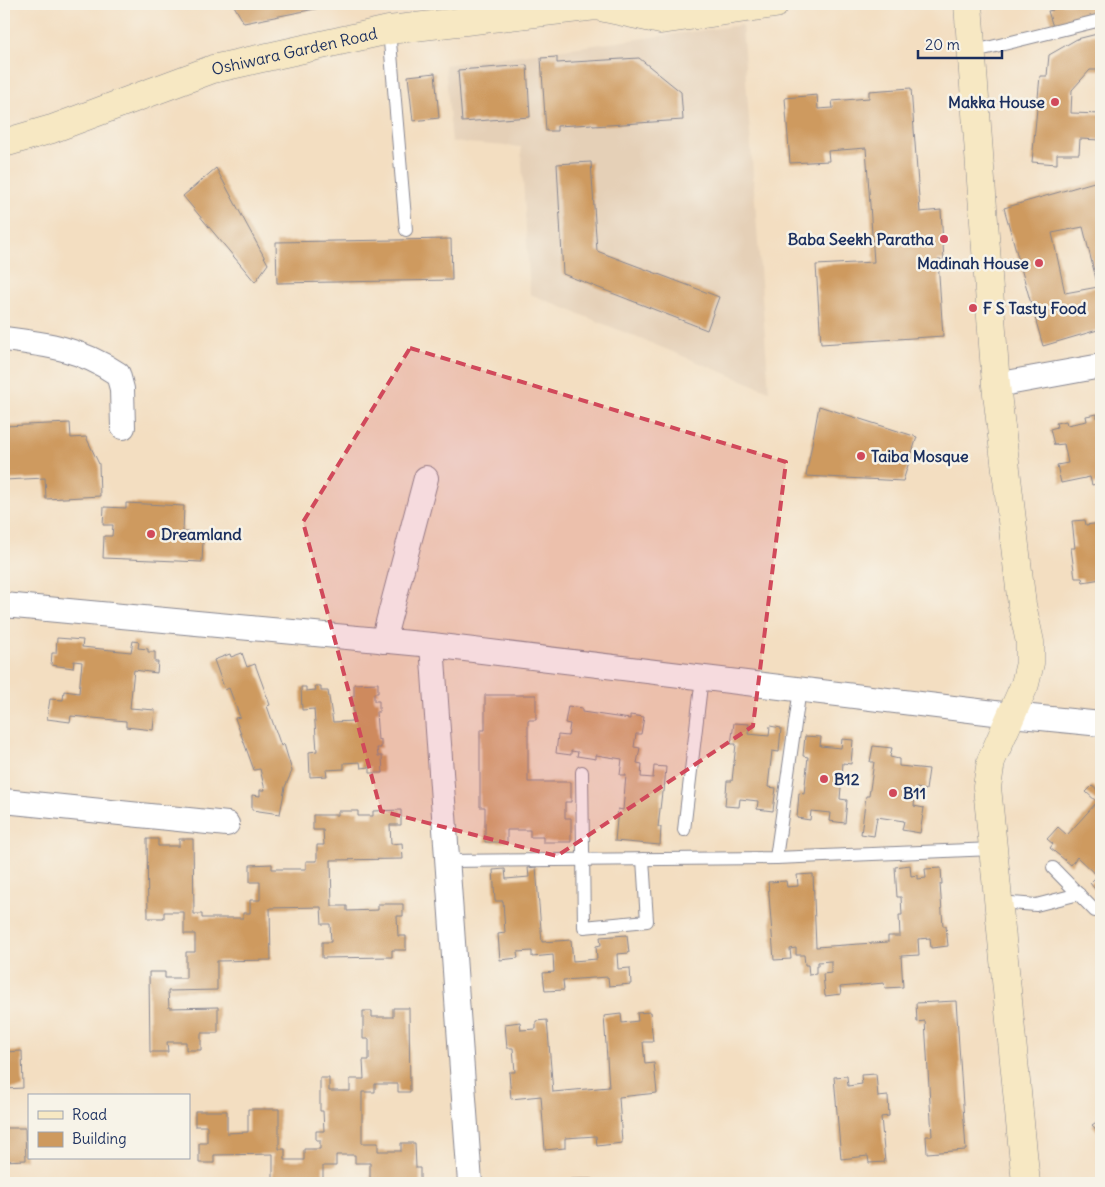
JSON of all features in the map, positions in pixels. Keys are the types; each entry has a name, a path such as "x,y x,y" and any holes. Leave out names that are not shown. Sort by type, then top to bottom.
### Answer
{"street":[{"name":"Oshiwara Garden Road","path":"4,143 52,129 213,69 389,30 536,9 598,5 661,20 775,4"},
{"path":"968,4 996,384 1021,595 1030,642 1030,662 1025,684 991,761 987,787 1026,1183"},
{"path":"4,339 43,343 70,350 101,363 118,374 122,389 123,426"},
{"path":"996,384 1101,366"},
{"path":"383,641 426,478"},
{"path":"4,605 432,646 1101,724"},
{"path":"432,646 470,1183"},
{"path":"4,801 227,824"}],"lane":[{"path":"971,52 1101,20"},
{"path":"389,30 406,230"},
{"path":"684,830 702,677"},
{"path":"776,858 800,689"},
{"path":"582,772 584,927 647,921 643,859"},
{"path":"447,861 776,858 993,849"},
{"path":"1053,868 1095,912"},
{"path":"999,902 1036,906 1079,894"}],"highlighted area":[{"path":"410,348 786,462 753,726 557,856 381,811 303,522"}],"shaded area":[{"path":"742,25 769,391 530,294 521,147 452,142 445,65"}],"building":[{"path":"233,4 335,4 335,5 244,23"},
{"path":"1051,4 1101,4 1101,14 1053,27 1048,11 1053,10"},
{"name":"Makka House","path":"1101,33 1101,70 1090,70 1072,90 1071,113 1101,114 1101,140 1080,139 1079,154 1057,154 1057,164 1032,162 1040,76 1047,76 1049,55 1077,39"},
{"path":"557,57 557,63 639,58 681,92 683,120 593,126 592,124 557,126 557,131 546,131 541,58"},
{"path":"527,65 530,117 462,122 458,70"},
{"path":"435,73 439,118 413,121 408,76"},
{"path":"911,88 920,212 941,210 944,260 938,260 943,336 821,344 816,265 874,262 866,148 828,151 829,161 790,163 785,98 817,95 818,109 833,108 832,101 869,98 869,91"},
{"path":"591,162 597,251 719,297 707,330 563,274 557,164"},
{"path":"216,168 268,264 255,282 183,196"},
{"name":"Madinah House","path":"1101,180 1101,329 1043,346 1004,208","holes":["1083,227 1098,287 1065,293 1052,233"]},
{"path":"451,239 452,280 277,283 276,242"},
{"name":"Taiba Mosque","path":"819,406 917,437 903,481 806,476"},
{"path":"1097,414 1097,418 1101,417 1101,483 1092,485 1090,477 1061,483 1057,465 1068,463 1064,444 1054,445 1050,429 1057,427 1056,423 1066,421 1067,425 1087,421 1086,416"},
{"path":"70,423 71,438 86,437 99,464 100,496 46,499 45,478 4,480 4,426"},
{"name":"Dreamland","path":"126,503 184,506 183,532 191,532 190,539 203,540 202,562 103,558 104,536 112,536 113,525 103,525 104,507 126,508"},
{"path":"1085,520 1086,525 1101,523 1101,579 1083,582 1082,578 1075,578 1071,548 1075,548 1072,521"},
{"path":"57,638 83,640 82,647 131,652 133,641 139,642 138,648 148,649 148,652 155,652 155,662 158,662 157,673 134,670 130,708 155,710 153,730 126,727 126,721 71,716 70,722 47,719 50,699 63,700 64,691 79,693 82,662 74,661 73,668 51,665 52,653 56,653"},
{"path":"242,653 247,667 255,664 270,705 267,706 281,746 284,744 292,771 285,787 280,814 252,810 252,795 260,796 260,790 265,790 260,769 254,770 235,718 240,717 229,688 225,690 214,660 230,654 231,657"},
{"path":"378,683 378,693 374,693 374,701 379,701 379,712 376,712 378,740 381,739 381,748 377,748 378,756 382,756 383,773 370,773 370,767 361,768 360,762 344,763 344,769 326,770 327,776 310,777 309,752 317,751 314,709 302,710 301,687 306,687 306,691 316,690 315,686 321,686 321,691 328,691 333,722 354,721 352,696 354,696 354,684"},
{"path":"485,695 536,695 536,720 528,720 528,782 571,782 571,802 565,802 565,818 571,818 571,842 543,842 543,837 530,837 530,830 507,830 507,842 485,842 485,807 480,807 480,730 485,730"},
{"path":"568,706 582,708 582,712 630,719 630,715 644,717 641,734 636,734 634,747 640,748 637,763 642,764 641,777 653,778 654,766 666,767 658,827 661,827 660,845 615,841 618,809 623,810 626,775 620,775 622,759 596,755 596,759 577,756 578,752 571,751 571,755 556,753 558,735 568,736 570,724 565,723"},
{"path":"4,713 7,713 5,736 4,736"},
{"path":"734,723 749,724 748,734 769,736 770,726 781,728 779,752 772,751 768,787 776,788 773,811 757,809 758,801 740,799 739,807 725,806 727,781 732,781 736,744 731,744"},
{"name":"B12","path":"805,736 821,737 820,746 841,748 842,739 853,740 851,764 843,763 840,799 847,800 845,823 829,821 830,813 811,811 810,820 797,818 799,793 804,794 808,757 803,756"},
{"name":"B11","path":"873,746 892,748 890,757 899,759 899,766 929,769 926,790 916,788 914,806 924,808 920,833 902,830 904,821 877,817 874,836 861,834 866,796 869,796 874,762 870,762"},
{"path":"1101,785 1101,897 1090,883 1097,876 1077,857 1071,865 1050,848 1053,844 1047,839 1058,827 1067,835 1097,802 1086,792 1092,786 1097,790"},
{"path":"401,810 401,825 390,825 391,844 402,843 403,859 331,860 332,906 347,906 347,911 378,910 378,904 403,904 403,916 397,916 398,936 406,936 406,950 392,950 392,957 322,958 322,942 331,942 330,924 322,924 321,907 270,908 271,960 217,961 217,990 168,991 169,1008 218,1007 218,1033 201,1033 201,1050 186,1050 186,1042 167,1042 168,1052 150,1052 149,972 165,972 165,978 186,978 186,952 195,952 195,934 184,934 184,912 164,912 164,918 148,918 147,839 158,839 158,846 179,846 179,839 193,839 194,914 202,914 202,918 243,918 243,913 250,913 250,900 260,900 260,882 250,882 250,865 272,864 272,869 306,869 306,861 317,861 317,845 324,845 323,830 313,830 313,815 338,815 338,811 358,811 358,816 373,816 373,811"},
{"path":"910,865 911,876 918,875 918,879 926,878 925,869 941,868 942,884 940,884 943,926 946,926 948,946 931,948 930,938 918,939 919,955 901,956 903,987 885,988 884,983 840,987 841,994 825,996 823,974 831,973 831,961 818,962 816,974 809,975 804,955 796,955 796,948 790,949 791,959 774,960 768,882 786,881 787,887 798,886 797,875 813,874 816,947 888,942 888,936 900,936 899,915 902,915 901,897 897,897 895,867"},
{"path":"536,867 542,942 571,940 573,961 597,959 596,946 601,945 600,937 627,935 629,953 617,954 618,969 630,968 631,984 609,986 608,977 563,980 564,990 545,991 543,973 554,972 553,955 532,957 532,951 517,952 518,958 500,960 498,934 505,933 503,901 495,901 493,870 505,869 506,879 529,877 528,868"},
{"path":"956,1001 966,1150 927,1153 926,1136 932,1136 925,1021 917,1022 916,1003"},
{"path":"393,1008 409,1008 410,1092 398,1092 398,1084 375,1084 375,1092 362,1092 362,1143 378,1143 378,1151 401,1151 401,1143 415,1143 416,1168 420,1168 420,1183 370,1183 370,1163 355,1163 355,1155 336,1155 336,1166 323,1166 323,1183 273,1183 273,1154 214,1155 214,1163 199,1163 199,1143 207,1143 207,1126 195,1126 195,1111 227,1111 227,1133 248,1132 248,1109 279,1109 279,1149 285,1149 285,1160 304,1160 304,1149 320,1149 320,1140 316,1140 316,1131 324,1131 323,1111 320,1111 320,1078 329,1078 329,1091 350,1091 350,1079 364,1079 363,1060 369,1060 369,1039 363,1039 363,1011 372,1011 372,1017 393,1017"},
{"path":"650,1012 653,1042 643,1042 645,1064 654,1063 657,1093 619,1097 622,1143 597,1146 596,1136 565,1138 565,1148 545,1150 541,1096 511,1099 509,1072 515,1072 513,1048 507,1048 505,1024 520,1022 521,1030 536,1029 536,1021 547,1020 553,1092 609,1087 604,1016 621,1014 622,1023 638,1021 637,1013"},
{"path":"22,1051 23,1088 4,1089 4,1052"},
{"path":"876,1074 878,1097 888,1096 889,1116 881,1117 885,1162 869,1163 868,1156 841,1159 834,1077 847,1076 848,1086 862,1084 861,1075"},
{"path":"1101,1119 1101,1135 1092,1125"},
{"path":"4,1128 25,1128 26,1160 4,1161"},
{"path":"571,1179 591,1179 591,1183 571,1183"},
{"path":"518,1181 543,1181 543,1183 518,1183"}],"place":[{"name":"Makka House","path":"1055,102"},
{"name":"Baba Seekh Paratha","path":"944,239"},
{"name":"Madinah House","path":"1039,263"},
{"name":"F S Tasty Food","path":"973,308"},
{"name":"Taiba Mosque","path":"861,456"},
{"name":"Dreamland","path":"151,534"},
{"name":"B12","path":"824,779"},
{"name":"B11","path":"893,793"}]}
